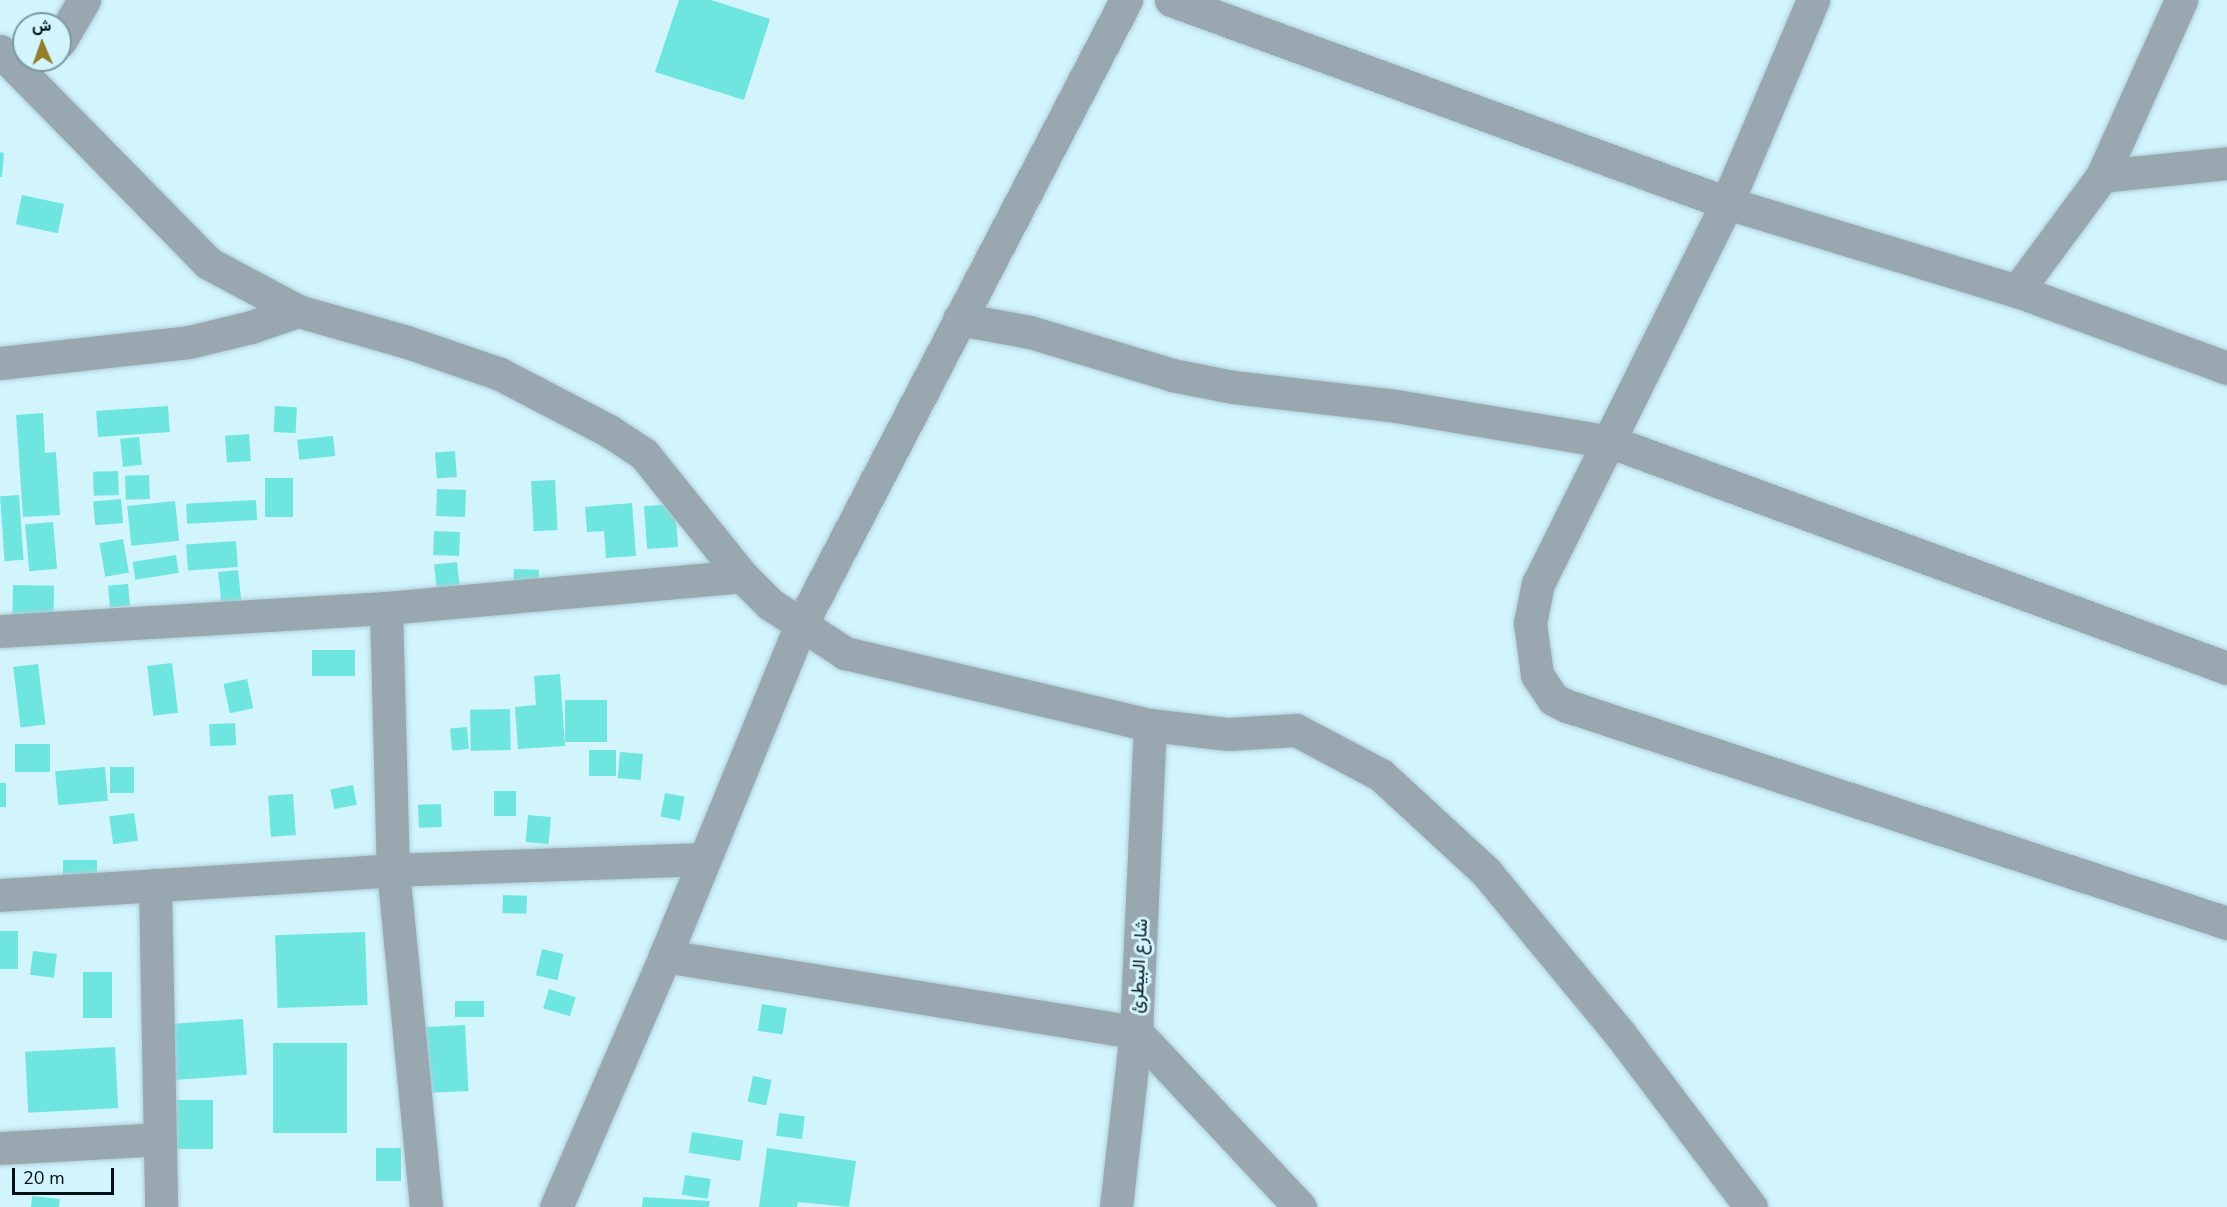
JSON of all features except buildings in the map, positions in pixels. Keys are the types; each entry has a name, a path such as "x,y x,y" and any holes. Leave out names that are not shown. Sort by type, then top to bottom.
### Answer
{"street":[{"path":"72,20 84,0"},
{"path":"556,1207 665,956 800,627 1126,0"},
{"path":"1171,0 1727,202 2017,291 2227,368"},
{"path":"1813,0 1727,202 1611,442 1533,594 1530,623 1537,675 1553,699 2227,922"},
{"path":"2017,291 2102,176 2181,0"},
{"path":"0,51 41,73 208,263 298,311 407,342 500,374 609,431 644,454 742,576 800,627 845,653 870,662 1150,725 1228,734 1300,731 1355,759 1399,789 1486,872 1620,1034 1751,1207"},
{"path":"2102,176 2227,163"},
{"path":"0,363 189,342 251,327 298,311"},
{"path":"959,319 1030,332 1172,375 1233,387 1396,405 1611,442 2227,668"},
{"path":"0,631 386,608 742,576"},
{"path":"386,608 393,870 426,1207"},
{"name":"شارع البيطرئ","path":"1116,1207 1136,1032 1150,725"},
{"path":"0,895 393,870 703,859"},
{"path":"155,885 161,1207"},
{"path":"665,956 1136,1032 1300,1207"},
{"path":"0,1148 159,1139"}]}
